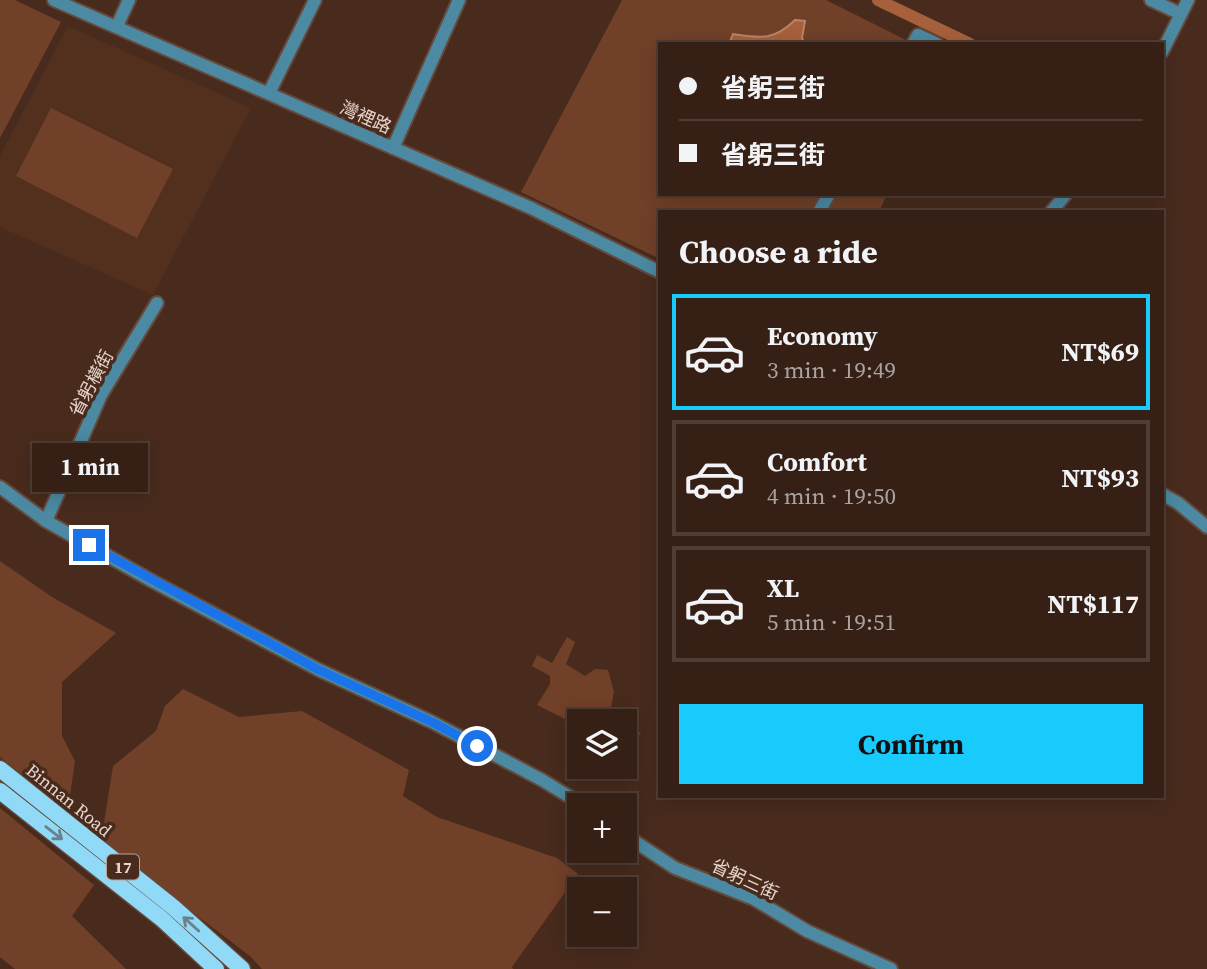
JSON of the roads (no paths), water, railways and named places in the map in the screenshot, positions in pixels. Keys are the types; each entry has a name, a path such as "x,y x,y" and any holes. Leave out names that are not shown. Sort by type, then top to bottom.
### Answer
{"main road":[{"name":"Binnan Road","path":"0,769 173,907 242,969"},
{"name":"Binnan Road","path":"0,792 162,919 216,969"}],"street":[{"name":"灣裡路","path":"54,0 531,208 658,271"},
{"path":"117,26 129,0"},
{"path":"269,93 315,0"},
{"path":"393,148 459,0"},
{"path":"1151,0 1181,14"},
{"path":"1164,48 1188,0"},
{"path":"914,42 918,34 933,42"},
{"path":"1053,210 1064,196"},
{"name":"省躬橫街","path":"46,522 101,395 157,303"},
{"path":"0,486 46,522 319,670 432,722 567,795"},
{"path":"1164,495 1207,527"},
{"name":"省躬三街","path":"637,843 675,867 754,899 807,931 891,969"}],"waterway":[{"path":"878,0 966,42"}]}
